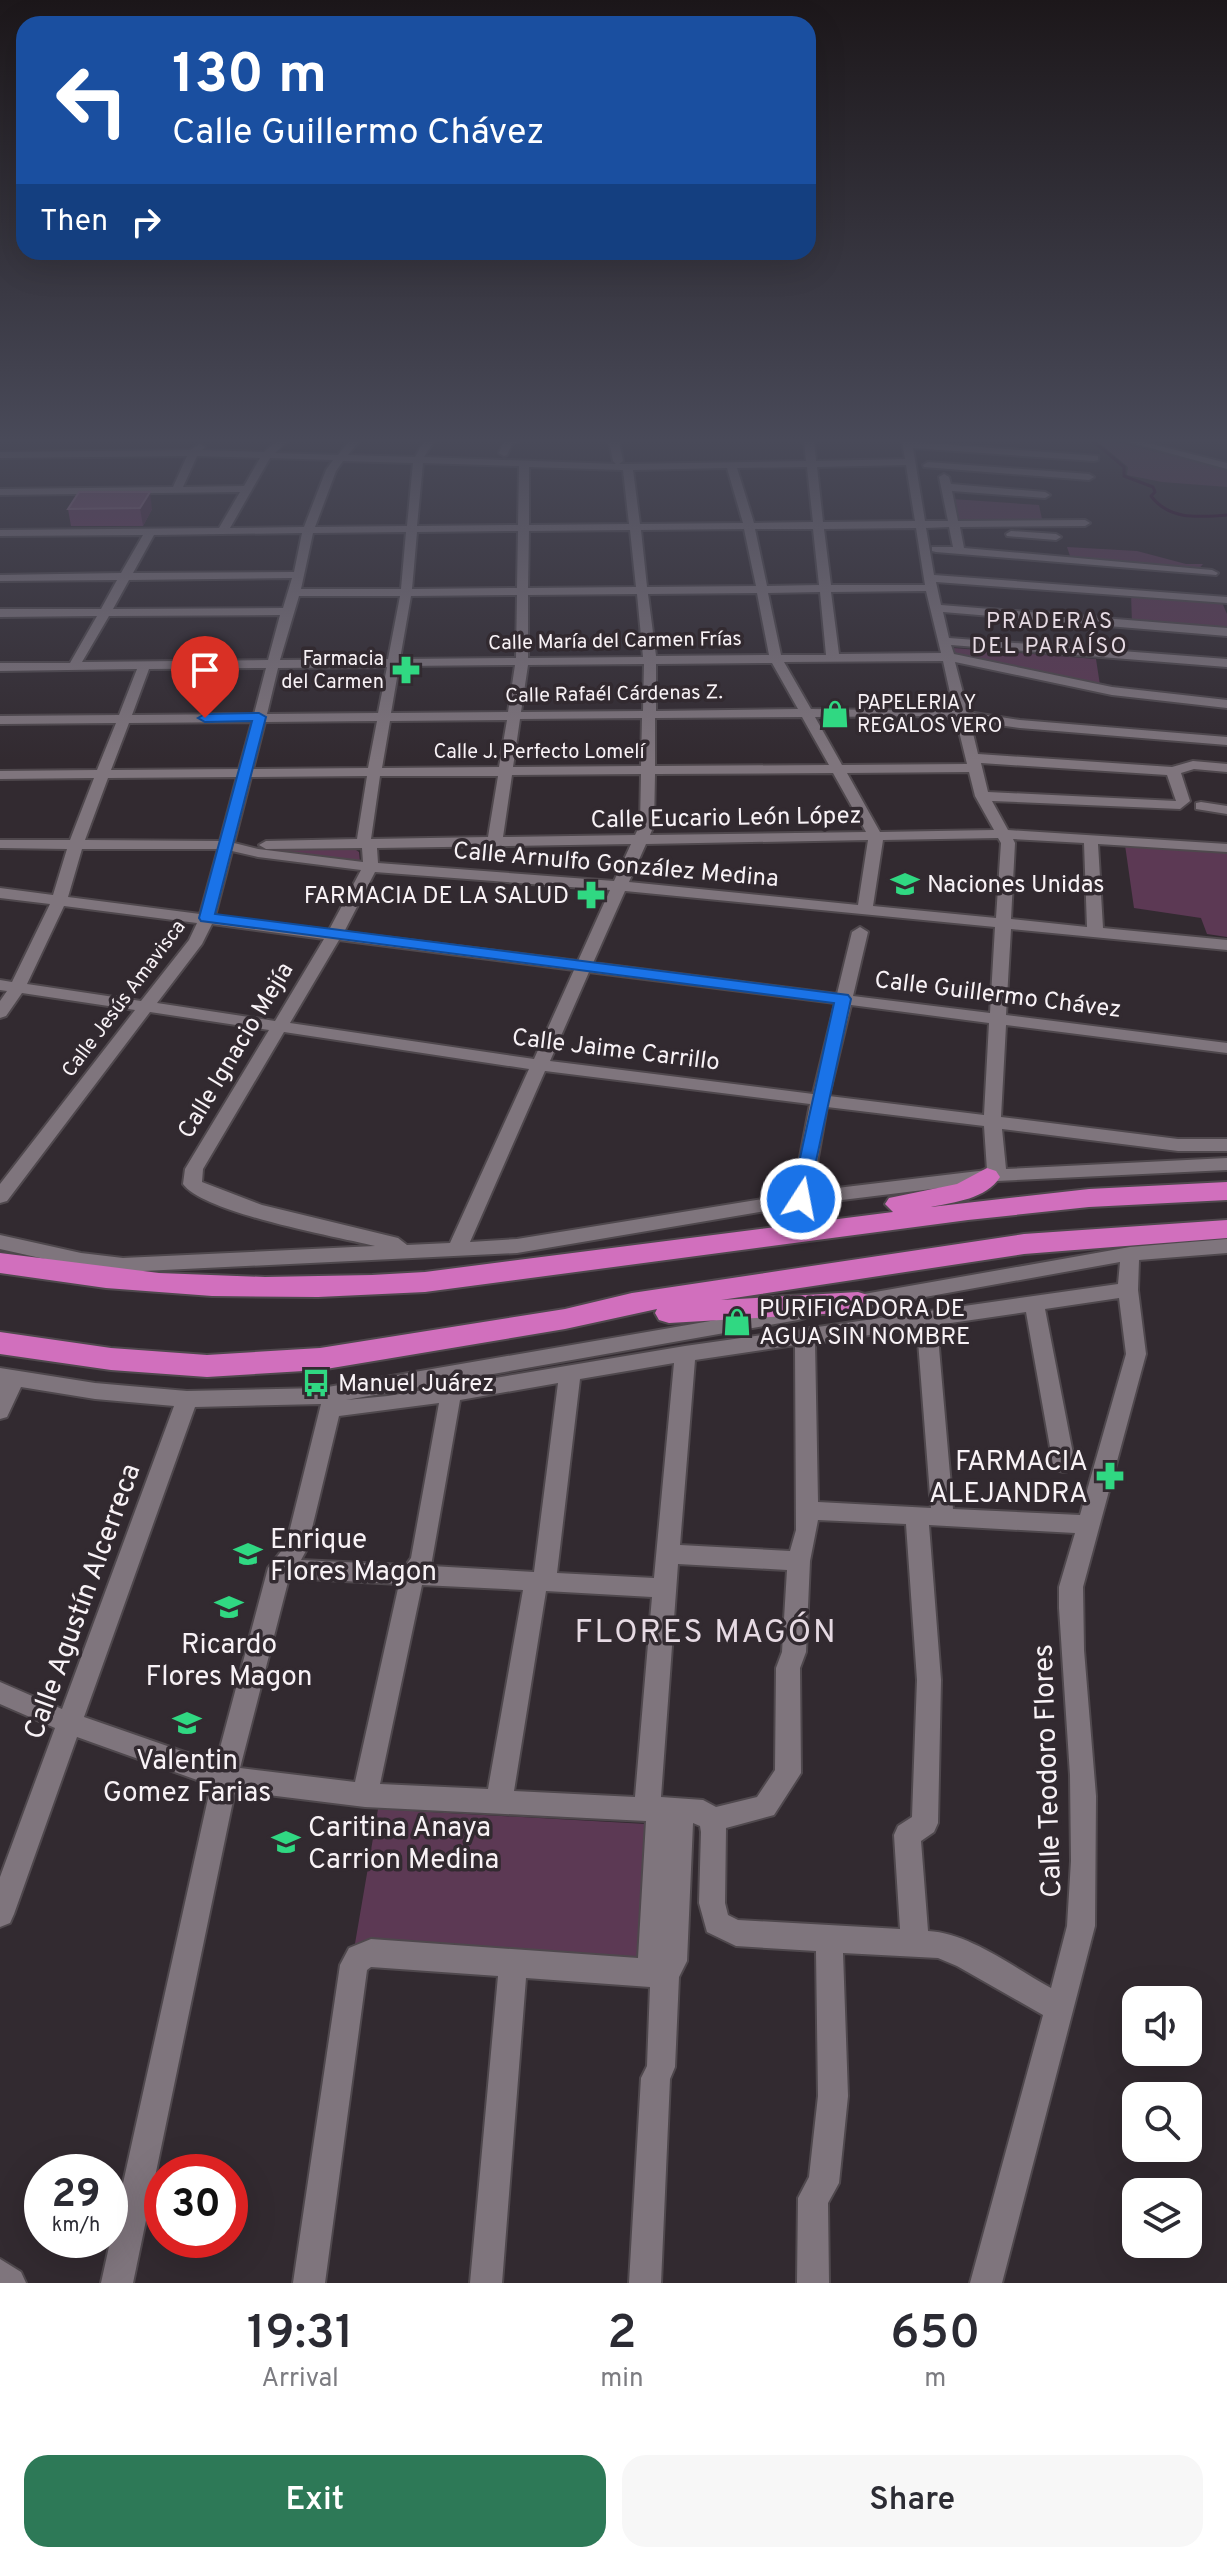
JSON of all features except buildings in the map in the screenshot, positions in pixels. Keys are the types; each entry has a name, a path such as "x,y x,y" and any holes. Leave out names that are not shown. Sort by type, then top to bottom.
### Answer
{"highway":[{"path":"730,1244 811,1222 965,1191 992,1176"},
{"path":"5,1250 52,1273 143,1282 260,1288 339,1288 425,1282 909,1218 1089,1198 1227,1191"},
{"path":"0,1343 111,1359 207,1366 320,1359 565,1319 632,1303 1024,1244 1227,1229"},
{"path":"565,1319 858,1302"}],"street":[{"path":"74,666 142,548"},
{"name":"Calle Jesús Amavisca","path":"0,1197 196,941 207,918 287,611 295,593 304,548"},
{"path":"370,867 368,844 363,837 406,592 408,548"},
{"path":"495,841 522,661 524,548"},
{"path":"458,1247 647,825 650,660 637,548"},
{"path":"753,548 776,659 876,837 864,912"},
{"path":"821,548 833,658"},
{"path":"923,548 982,796 1008,843 996,1018 992,1176"},
{"path":"1059,548 1062,560"},
{"path":"936,549 1062,560 1220,588"},
{"path":"0,578 298,575"},
{"path":"295,593 825,589 930,583 1220,588"},
{"path":"937,608 1227,632"},
{"path":"0,613 287,611"},
{"path":"944,641 1227,663"},
{"name":"Calle María del Carmen Frías","path":"0,667 948,657 1098,689 1227,704"},
{"path":"0,1013 9,986 59,901 76,844 144,666"},
{"name":"Calle Rafaél Cárdenas Z.","path":"0,720 938,712 1028,725 1227,741"},
{"name":"Calle J. Perfecto Lomelí","path":"0,775 838,769 974,763 1173,771"},
{"path":"982,796 1180,805 1183,801 1173,771 1193,765 1227,768"},
{"path":"1201,806 1227,810"},
{"name":"Calle Eucario León López","path":"226,845 1004,834 1227,848"},
{"path":"1091,839 1095,933"},
{"name":"Calle Arnulfo González Medina","path":"0,844 226,845 258,853 370,867 619,886 1227,945"},
{"name":"Calle Ignacio Mejía","path":"370,867 335,934 194,1169 192,1184 198,1191 238,1205 416,1249"},
{"name":"Calle Guillermo Chávez","path":"0,893 1227,1048"},
{"path":"801,1199 820,1099 860,932"},
{"name":"Calle Jaime Carrillo","path":"9,986 539,1065 1178,1145 1227,1145"},
{"path":"0,1228 5,1250 123,1265 517,1246 801,1199 992,1176 1227,1164"},
{"path":"332,1402 858,1302 1130,1254 1227,1246"},
{"name":"Calle Teodoro Flores","path":"986,2283 1081,1926 1085,1867 1081,1752 1069,1616 1071,1587 1136,1354 1128,1290 1130,1254"},
{"path":"0,1411 7,1378 95,1391 187,1399 388,1404 685,1354 1128,1290"},
{"path":"1034,1302 1064,1464"},
{"path":"926,1318 943,1517"},
{"path":"712,1820 765,1807 788,1773 788,1668 794,1652 799,1561 807,1530 805,1336"},
{"path":"645,2283 665,1974 652,1960 663,1809 657,1646 666,1588 685,1354"},
{"path":"499,1801 540,1582 570,1373"},
{"path":"365,1795 412,1575 422,1561 451,1393"},
{"name":"Calle Agustín Alcerreca","path":"0,1914 187,1399"},
{"path":"117,2283 225,1778 280,1568 296,1549 332,1402"},
{"path":"807,1510 1089,1525"},
{"path":"915,1942 907,1835 925,1823 929,1680 917,1516"},
{"path":"668,1554 799,1561"},
{"path":"280,1568 666,1588"},
{"path":"0,1693 69,1723 225,1778 365,1795 703,1812 712,1820 712,1903 717,1923 736,1933 938,1945 966,1956 1059,2008"},
{"path":"813,2283 813,2198 824,2183 833,2096 829,1938"},
{"path":"309,2283 354,1965 359,1958 371,1953 665,1974"},
{"path":"486,2283 513,1961"},
{"path":"0,2275 10,2283"}],"shaded area":[{"path":"1067,548 1137,551 1186,564 1203,564 1198,570 1071,559"},
{"path":"1131,593 1221,600 1227,614 1227,631 1132,624"},
{"path":"953,648 1096,659 1100,685 952,654"},
{"path":"1124,838 1227,847 1227,937 1207,934 1201,918 1134,908"},
{"path":"350,846 359,852 360,862 264,851 259,847"},
{"path":"378,1809 682,1826 676,1987 351,1967"}],"place":[{"name":"Farmacia del Carmen","path":"406,670"},
{"name":"PAPELERIA Y REGALOS VERO","path":"835,714"},
{"name":"Naciones Unidas","path":"905,884"},
{"name":"FARMACIA DE LA SALUD","path":"591,895"},
{"name":"PURIFICADORA DE AGUA SIN NOMBRE","path":"737,1322"},
{"name":"Manuel Juárez","path":"316,1383"},
{"name":"FARMACIA ALEJANDRA","path":"1110,1476"},
{"name":"Enrique Flores Magon","path":"248,1554"},
{"name":"Ricardo Flores Magon","path":"229,1607"},
{"name":"Valentin Gomez Farias","path":"187,1723"},
{"name":"Caritina Anaya Carrion Medina","path":"286,1842"}],"district":[{"name":"PRADERAS DEL PARAÍSO","path":"1050,632"},
{"name":"FLORES MAGÓN","path":"706,1631"}],"route":[{"path":"205,718 259,717 207,918 843,999 801,1199"}]}
